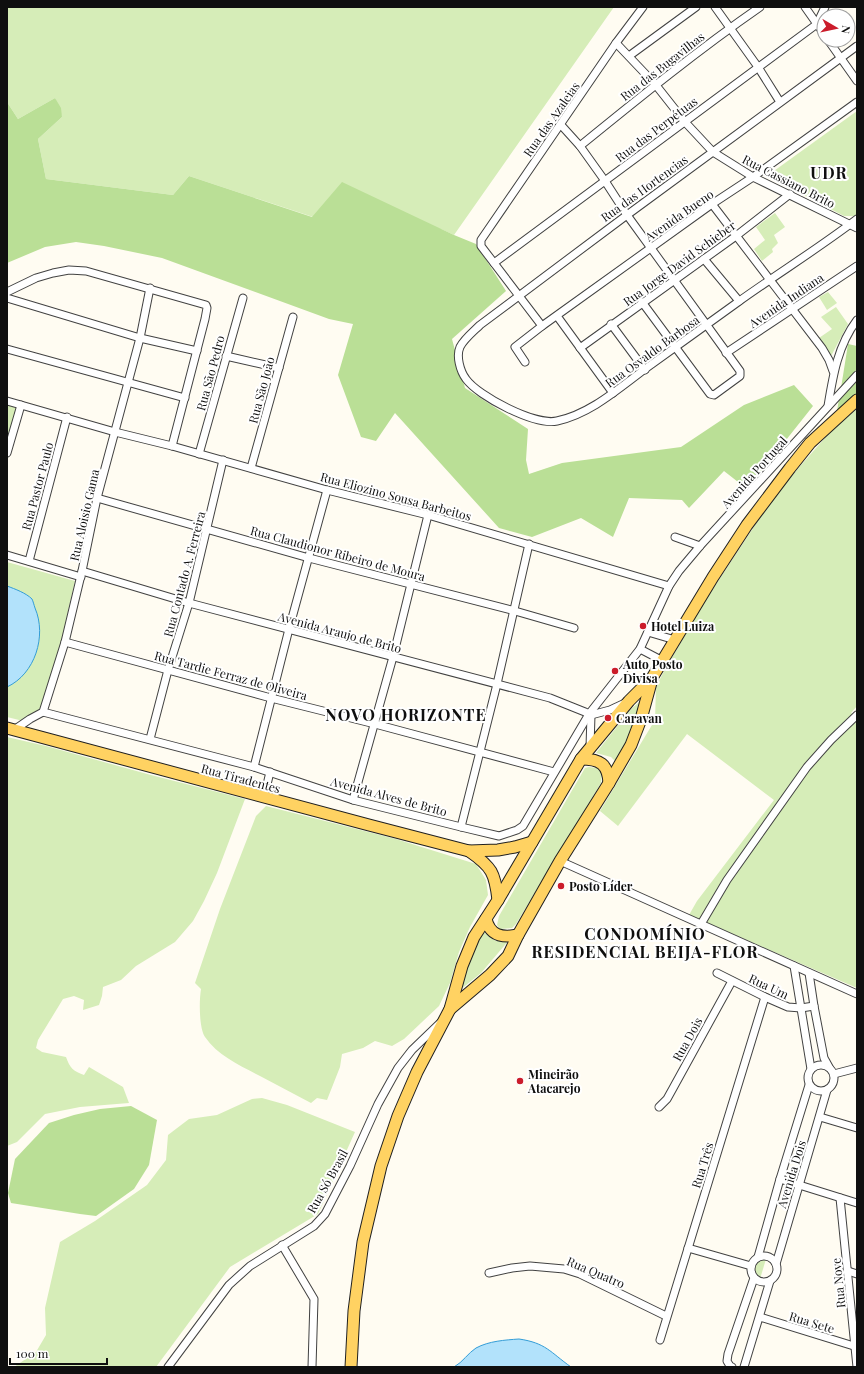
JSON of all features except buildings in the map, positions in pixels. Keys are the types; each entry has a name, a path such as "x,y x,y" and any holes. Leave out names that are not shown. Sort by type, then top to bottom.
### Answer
{"main road":[{"path":"351,1367 354,1311 363,1242 381,1166 398,1116 417,1072 448,1014 462,966 474,937 498,900 581,759 629,701 652,678 713,577 747,525 770,493 810,443 857,400"},
{"path":"448,1014 508,956 518,934 560,861 609,783 630,745 641,719 652,678"},
{"name":"Rua Tiradentes","path":"10,729 469,851 515,848 532,842"},
{"path":"581,759 599,761 605,766 608,773 609,783"},
{"name":"Rua Tiradentes","path":"469,851 484,861 492,872 496,882 498,900"},
{"path":"486,919 488,928 495,933 509,936 518,934"}],"street":[{"name":"Rua das Azaleias","path":"494,263 481,246 481,240 616,43 643,7"},
{"path":"629,56 696,7"},
{"path":"715,7 758,67 780,102"},
{"name":"Rua das Bugavilhas","path":"580,146 655,84 760,7"},
{"path":"805,7 816,23"},
{"name":"Rua das Perpétuas","path":"494,263 816,25"},
{"name":"Rua Cassiano Brito","path":"616,43 655,84 685,122 713,152 754,177 854,226"},
{"name":"Rua das Hortencias","path":"459,359 460,347 469,335 498,310 857,46"},
{"path":"834,48 857,81"},
{"name":"Avenida Bueno","path":"525,362 515,347 712,204 754,177 857,102"},
{"path":"561,125 580,146 605,181 626,215 740,371 740,376 714,395 710,394 642,302"},
{"name":"Rua Jorge David Schieber","path":"580,348 611,324 736,236 790,194"},
{"path":"712,204 822,348 833,371"},
{"name":"Rua Osvaldo Barbosa","path":"459,359 460,368 466,379 473,386 499,404 542,420 555,421 572,416 613,393 770,279 854,226 857,219"},
{"path":"704,259 739,301"},
{"path":"494,263 542,326"},
{"name":"Avenida Indiana","path":"726,353 857,266"},
{"path":"7,292 36,278 69,270 86,271 206,305 207,308 205,319 172,446"},
{"name":"Rua Aloisio Gama","path":"43,712 65,642 82,574 97,498 140,338 150,288"},
{"path":"7,298 140,338 197,351"},
{"name":"Rua São Pedro","path":"200,454 243,298"},
{"path":"557,316 613,393"},
{"name":"Rua São João","path":"251,468 293,317"},
{"path":"828,406 833,371 843,342 857,320"},
{"path":"611,324 644,370"},
{"path":"7,349 185,398"},
{"path":"226,356 278,368"},
{"name":"Avenida Portugal","path":"669,586 679,571 700,546 857,375"},
{"name":"Rua Eliozino Sousa Barbeitos","path":"7,401 327,490 428,515 669,586"},
{"path":"7,453 21,405"},
{"name":"Rua Pastor Paulo","path":"29,561 67,417"},
{"name":"Rua Contado A. Ferreira","path":"150,739 168,670 189,603 208,529 223,460"},
{"path":"254,767 289,629 327,490"},
{"name":"Rua Claudionor Ribeiro de Moura","path":"97,498 309,558 515,611 574,628"},
{"path":"352,800 393,657 412,585 428,515"},
{"path":"675,537 700,546"},
{"path":"461,827 481,752 530,544"},
{"name":"Avenida Araujo de Brito","path":"7,555 550,698 590,715"},
{"name":"Avenida Alves de Brito","path":"43,712 254,767 352,800 499,836 517,830 523,826 554,772 590,715 640,649 669,586"},
{"path":"648,632 675,640"},
{"name":"Rua Tardie Ferraz de Oliveira","path":"65,642 554,772"},
{"path":"640,649 663,661"},
{"path":"590,747 590,715 610,710 629,701"},
{"path":"10,729 43,712"},
{"path":"701,924 727,880 807,767 831,740 857,715"},
{"path":"264,797 270,772"},
{"path":"560,861 857,994"},
{"name":"Avenida Dois","path":"750,1266 758,1256 809,1085 807,1078 811,1070 794,966"},
{"name":"Rua Um","path":"717,973 788,1007 801,1008 814,1006"},
{"path":"809,973 824,1058 831,1070"},
{"name":"Rua Dois","path":"659,1107 667,1099 732,981"},
{"name":"Rua Três","path":"660,1340 666,1316 765,997"},
{"name":"Rua Só Brasil","path":"168,1367 229,1285 250,1266 314,1226 325,1214 350,1166 378,1104 398,1068 412,1050 448,1014"},
{"path":"811,1070 819,1065 831,1070 857,1068"},
{"name":"Avenida Dois","path":"744,1367 770,1281 777,1272 776,1264 827,1090 834,1081 831,1070"},
{"path":"809,1085 816,1091 824,1092 827,1090"},
{"path":"820,1117 857,1128"},
{"path":"780,1179 857,1203"},
{"name":"Rua Nove","path":"840,1198 857,1367"},
{"path":"282,1245 314,1299 312,1367"},
{"path":"688,1248 750,1266 754,1278 763,1283 770,1281"},
{"path":"758,1256 768,1256 776,1264"},
{"name":"Rua Quatro","path":"489,1273 530,1266 564,1269 580,1274 666,1316"},
{"path":"848,1271 857,1274"},
{"path":"732,1367 728,1361 728,1354 754,1278"},
{"name":"Rua Sete","path":"760,1317 856,1347"}],"green space":[{"path":"7,7 614,7 454,235 441,229 313,217 189,176 173,195 46,179 38,139 62,117 55,98 18,119 7,102"},
{"path":"55,98 61,108 62,117 38,139 46,179 173,195 189,176 312,217 342,182 476,244 506,291 452,339 465,388 528,429 526,460 529,474 562,463 681,447 744,405 794,385 813,406 747,489 724,471 689,508 682,500 629,498 613,537 581,518 532,537 499,528 395,413 376,441 361,437 338,375 353,324 329,319 162,258 104,246 76,242 45,247 7,263 7,102 18,119"},
{"path":"857,111 857,216 844,216 767,176"},
{"path":"775,213 785,227 774,235 778,243 772,249 773,252 762,261 754,249 765,240 756,227"},
{"path":"828,292 837,303 827,310 819,297"},
{"path":"836,307 848,324 830,358 819,338 832,329 821,317"},
{"path":"848,344 857,346 857,369 841,388"},
{"path":"857,379 857,393 837,411 839,399"},
{"path":"7,405 17,408 7,446"},
{"path":"857,409 857,706 851,713 857,716 857,988 689,915 697,901 774,800 687,734 618,826 600,811 655,720 656,687 705,601 771,501 833,429"},
{"path":"7,562 75,581 56,664 42,708 23,721 7,717"},
{"path":"643,699 629,741 617,763 611,757 596,753 631,709"},
{"path":"7,737 245,799 217,873 204,901 193,921 175,942 136,966 121,980 103,987 99,1005 83,1010 84,1000 74,996 63,999 38,1040 36,1048 42,1052 66,1057 72,1069 77,1072 84,1075 89,1067 123,1087 129,1103 80,1107 45,1114 17,1142 7,1146"},
{"path":"585,768 597,768 602,771 601,783 516,924 512,928 500,929 497,925 499,916"},
{"path":"266,806 396,839 476,864 486,880 488,895 470,927 459,952 450,983 439,1006 404,1039 392,1046 375,1041 363,1048 342,1054 340,1067 327,1100 317,1098 311,1103 238,1064 216,1050 210,1044 203,1033 201,1021 201,989 195,983 220,909 256,816"},
{"path":"483,932 496,941 510,939 481,973 460,990 474,949"},
{"path":"262,1098 287,1105 355,1132 318,1214 230,1267 156,1367 14,1367 36,1352 46,1335 45,1308 60,1242 95,1221 147,1185 166,1160 168,1135 189,1119 217,1115 252,1099"},
{"path":"131,1106 157,1120 149,1165 134,1189 96,1216 11,1203 8,1193 15,1159 49,1123 100,1109"},
{"path":"763,1259 766,1259 760,1279 757,1277 755,1268 757,1263"}],"water":[{"path":"7,586 24,593 32,599 40,630 39,642 31,664 17,681 7,687"},
{"path":"519,1339 542,1346 571,1367 454,1367 476,1348 497,1341"}],"place":[{"name":"Hotel Luiza","path":"643,626"},
{"name":"Auto Posto Divisa","path":"615,671"},
{"name":"Caravan","path":"608,718"},
{"name":"Posto Líder","path":"561,886"},
{"name":"Mineirão Atacarejo","path":"520,1081"}],"district":[{"name":"UDR","path":"829,172"},
{"name":"NOVO HORIZONTE","path":"406,714"},
{"name":"CONDOMÍNIO RESIDENCIAL BEIJA-FLOR","path":"645,942"}]}
